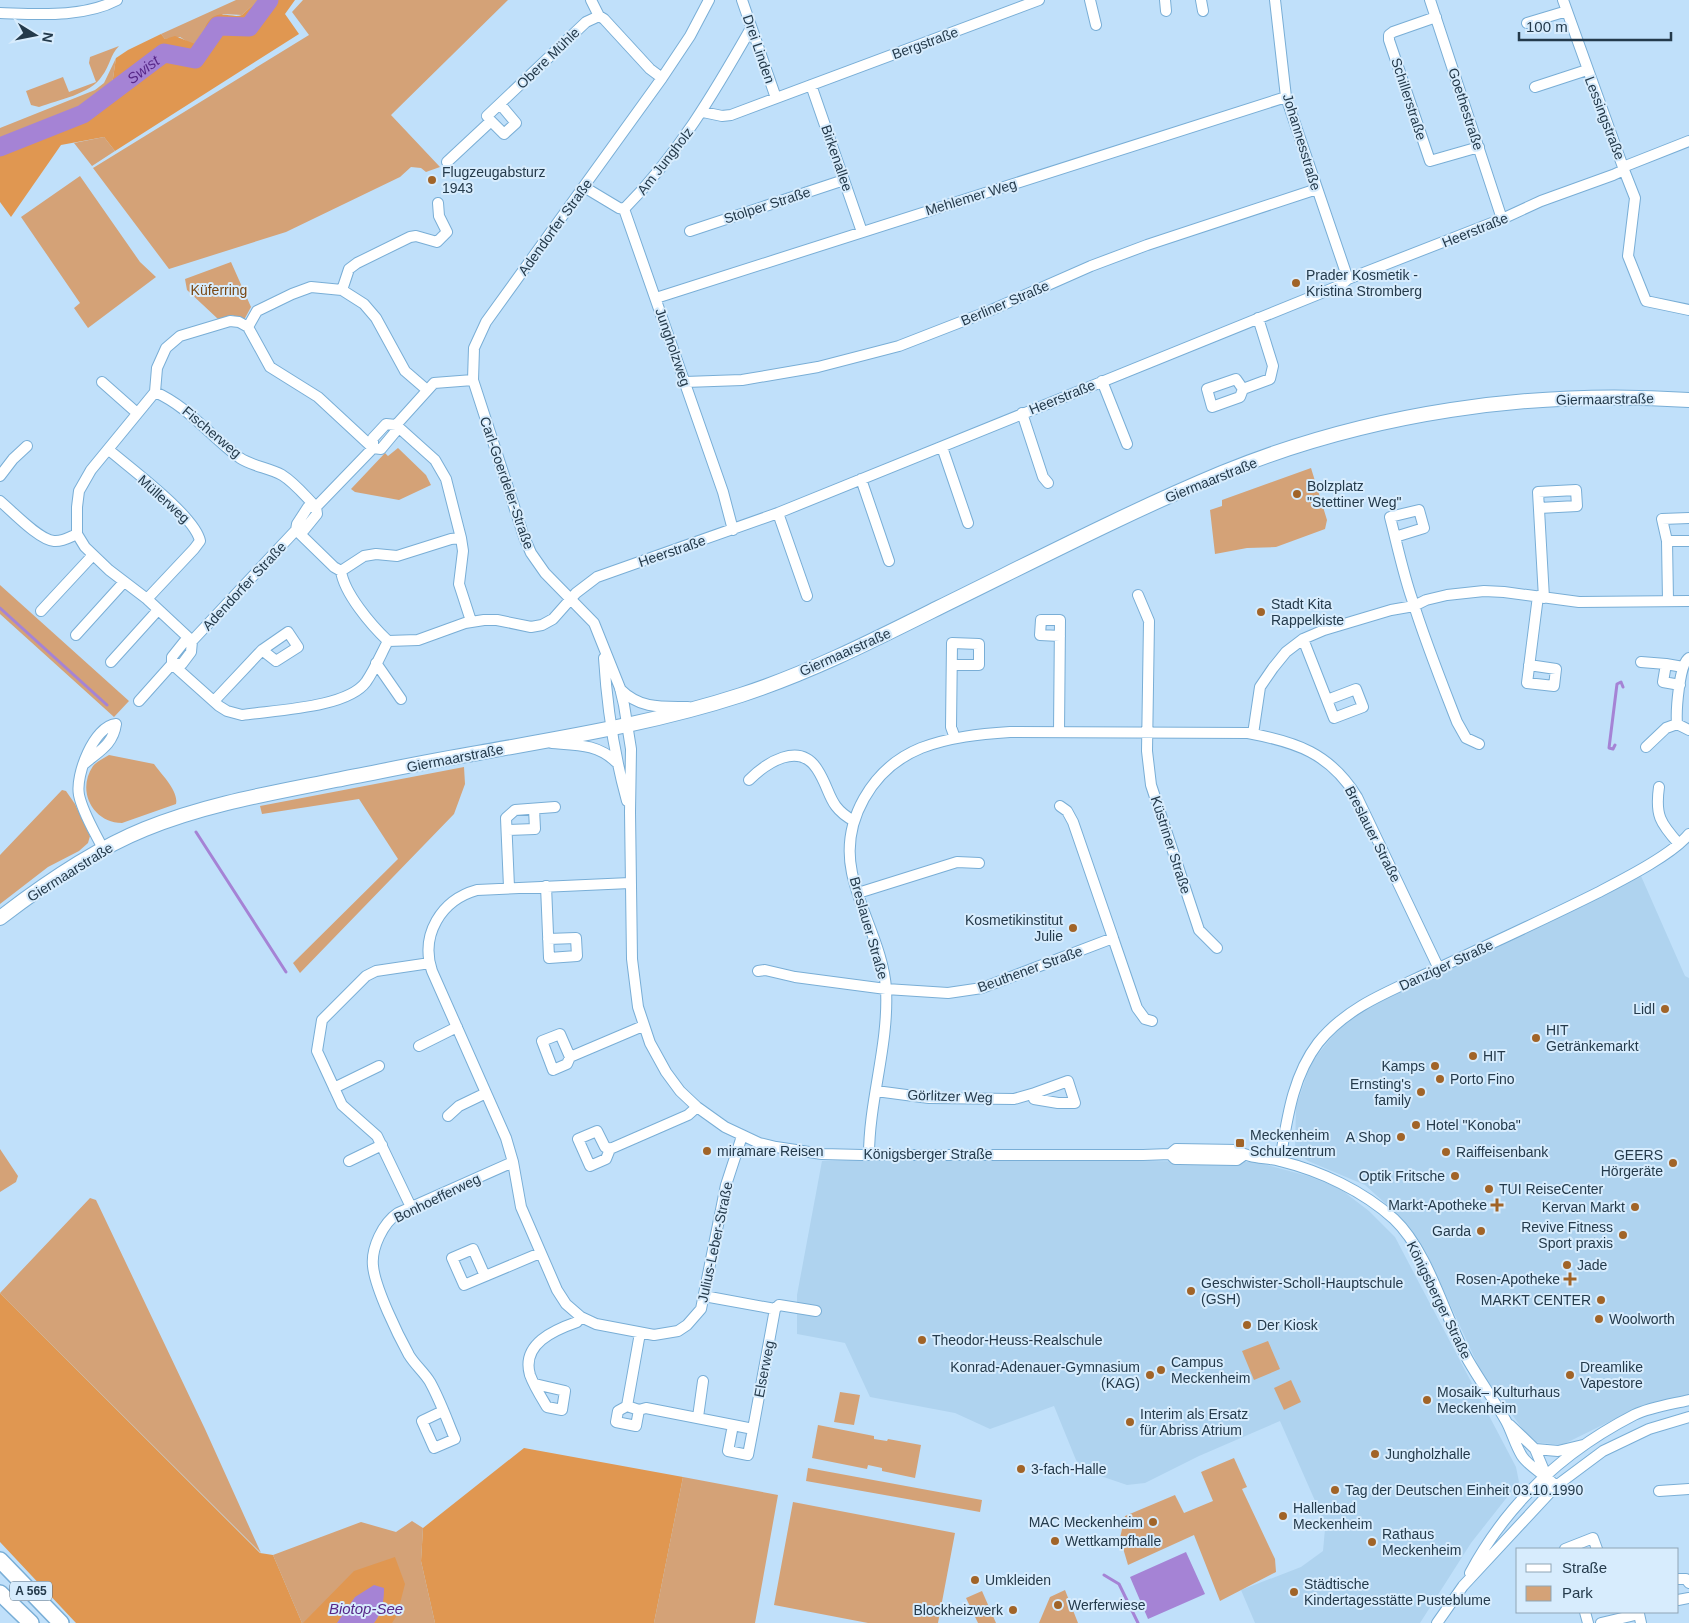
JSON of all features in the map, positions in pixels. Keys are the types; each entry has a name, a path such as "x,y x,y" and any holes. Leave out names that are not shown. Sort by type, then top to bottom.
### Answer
{"highway":[{"name":"A 565","path":"0,1560 61,1623"},
{"name":"A 565","path":"0,1592 31,1623"}],"main road":[{"name":"Giermaarstraße","path":"0,918 38,889 103,849 143,830 192,812 258,796 628,725 739,696 807,670 880,637 1226,471 1306,443 1390,421 1511,402 1651,397 1689,400"}],"street":[{"path":"0,13 80,12 107,5 117,0"},
{"name":"Adendorfer Straße","path":"139,701 172,664 182,664 191,652 192,641 296,530 304,530 317,514 316,507 373,448 373,438 386,424 396,425 434,383 473,380 474,352 482,328 662,78 690,36 709,0"},
{"name":"Drei Linden","path":"742,0 776,98"},
{"name":"Bergstraße","path":"811,85 1039,0"},
{"path":"1090,0 1096,25"},
{"path":"1165,0 1166,11"},
{"path":"1202,0 1203,11"},
{"name":"Johannesstraße","path":"1276,0 1286,97 1348,279"},
{"name":"Goethestraße","path":"1430,0 1502,219"},
{"name":"Lessingstraße","path":"1563,0 1635,198 1628,256 1646,302 1689,310"},
{"path":"593,1 598,16 604,19 650,70 662,78"},
{"path":"1527,22 1567,11"},
{"name":"Obere Mühle","path":"447,162 491,121 487,116 586,22 598,16"},
{"name":"Schillerstraße","path":"1436,17 1393,32 1389,35 1389,40 1430,161 1479,147"},
{"name":"Am Jungholz","path":"624,209 644,189 703,112 751,28"},
{"name":"Lessingstraße","path":"1536,87 1587,70"},
{"path":"703,112 722,116 811,85"},
{"name":"Birkenallee","path":"811,85 862,232"},
{"name":"Mehlemer Weg","path":"656,298 1286,97"},
{"path":"491,121 504,134 516,123 500,104"},
{"name":"Heerstraße","path":"388,641 418,640 471,621 497,620 531,628 542,625 553,619 572,598 597,577 778,513 1342,285 1348,279 1502,219 1541,201 1689,141"},
{"name":"Stolper Straße","path":"690,231 844,180"},
{"path":"584,187 619,208 624,209"},
{"name":"Berliner Straße","path":"685,382 742,380 818,367 899,346 989,312 1100,263 1317,189"},
{"path":"342,290 349,269 394,244 416,236 437,242 447,232 439,216 438,204"},
{"name":"Jungholzweg","path":"624,209 723,492 733,530"},
{"path":"248,327 257,311 298,292 311,287 342,290 364,304 376,318 406,371 426,390"},
{"path":"1243,389 1270,379 1273,372 1258,318"},
{"path":"192,641 147,599 93,555 77,534 79,491 91,470 155,392 157,368 166,348 180,336 230,321 239,322 248,327 270,367 318,397 373,448"},
{"name":"Carl-Goerdeler-Straße","path":"473,380 527,545 545,573 572,598 594,623 620,688 628,725"},
{"name":"Heerstraße","path":"1102,381 1127,444"},
{"path":"102,382 137,413"},
{"name":"Fischerweg","path":"155,392 174,400 241,458 281,475 292,483 316,507"},
{"name":"Heerstraße","path":"1022,413 1043,477 1048,482"},
{"path":"396,425 435,460 446,479 463,550 459,584 471,621"},
{"path":"0,476 13,459 27,446"},
{"path":"942,447 968,523"},
{"name":"Müllerweg","path":"108,450 170,503 198,532 200,541 194,549 147,599"},
{"path":"862,479 889,561"},
{"path":"0,501 40,535 53,541 66,540 77,534"},
{"path":"1529,665 1541,597 1539,508"},
{"path":"778,513 807,596"},
{"path":"1668,601 1667,541 1662,519 1689,518"},
{"path":"296,530 334,567 342,571"},
{"path":"1395,537 1414,606 1457,722 1466,738 1478,744"},
{"path":"342,571 364,556 376,554 397,556 451,539 461,538"},
{"path":"1667,541 1689,541"},
{"path":"41,611 93,555"},
{"path":"172,664 227,711 242,715 336,701 352,695 366,682 388,641 376,630 349,592 343,582 342,571"},
{"path":"76,635 124,582"},
{"path":"1253,734 1260,687 1286,652 1303,639 1364,618 1414,606 1426,600 1447,595 1484,591 1588,602 1689,601"},
{"name":"Küstriner Straße","path":"1138,595 1149,621 1148,766 1154,794 1199,930 1217,948"},
{"path":"110,662 158,610"},
{"path":"1059,732 1060,636"},
{"path":"1303,639 1328,700"},
{"path":"214,701 262,650"},
{"name":"Carl-Goerdeler-Straße","path":"604,652 607,705 611,728"},
{"path":"1677,724 1683,667 1689,658"},
{"path":"1641,662 1683,667"},
{"path":"376,663 401,699"},
{"path":"1666,664 1663,682 1680,685"},
{"path":"952,665 951,727 955,738"},
{"path":"620,688 629,697 653,707 695,707"},
{"path":"1646,747 1666,728 1677,724 1689,730"},
{"name":"Königsberger Straße","path":"628,725 631,748 630,883 634,988 643,1026 666,1072 697,1107 725,1127 742,1136 759,1143 806,1152 869,1155 1170,1154 1175,1159 1237,1160 1244,1155 1280,1161 1313,1170 1341,1182 1394,1219 1415,1248 1468,1359 1506,1421 1523,1458 1546,1475 1556,1486"},
{"name":"Königsberger Straße","path":"611,728 616,762 630,812"},
{"name":"Breslauer Straße","path":"869,1155 884,1025 886,989 858,893 850,852 854,821 865,796 885,771 921,748 955,738 1010,732 1059,732 1253,734 1279,739 1306,749 1328,762 1349,784 1439,969"},
{"path":"537,743 590,746 609,754 616,762"},
{"path":"749,780 771,762 793,755 805,758 817,768 835,808 854,821"},
{"path":"84,764 79,793 82,806 103,849"},
{"path":"1659,787 1657,804 1659,818 1679,844"},
{"path":"1060,806 1067,811 1073,822 1136,1008 1144,1019 1152,1021"},
{"path":"509,887 506,818 515,810 555,807"},
{"path":"507,830 535,829 534,808"},
{"name":"Danziger Straße","path":"1280,1161 1295,1086 1318,1044 1356,1008 1619,882 1679,844 1689,834"},
{"path":"858,893 957,862 979,863"},
{"name":"Julius-Leber-Straße","path":"630,883 509,887 468,892 444,909 437,919 429,939 430,963 456,1027 506,1138 514,1162 522,1207 540,1253 557,1290 566,1304 581,1317 596,1324 664,1335 678,1331 694,1318 701,1309 726,1185 742,1136"},
{"path":"546,886 548,939"},
{"name":"Beuthener Straße","path":"758,971 765,970 886,989 948,993 982,988 1113,938"},
{"path":"411,1207 382,1145 370,1128 342,1105 317,1051 322,1020 366,976 376,971 430,963"},
{"path":"570,1057 643,1026"},
{"path":"420,1046 426,1040 456,1027"},
{"path":"334,1088 379,1066"},
{"name":"Görlitzer Weg","path":"876,1091 929,1098 1031,1096"},
{"path":"448,1116 459,1106 486,1093"},
{"path":"610,1149 688,1115 697,1107"},
{"path":"349,1161 382,1145"},
{"name":"Bonhoefferweg","path":"443,1410 430,1382 409,1355 374,1277 372,1265 375,1250 387,1222 392,1217 514,1162"},
{"path":"485,1276 540,1253"},
{"path":"704,1296 775,1308 779,1305 816,1311"},
{"name":"Elserweg","path":"733,1425 728,1451 748,1455 775,1308"},
{"path":"535,1384 529,1364 531,1352 541,1339 577,1322 581,1317"},
{"path":"638,1410 636,1426 616,1422 618,1412 627,1406 640,1332"},
{"path":"698,1417 703,1381"},
{"path":"1437,1623 1463,1586 1487,1542 1516,1504 1546,1475 1587,1444 1636,1415 1689,1400"},
{"path":"627,1406 638,1410 646,1408 753,1429"},
{"path":"1463,1586 1556,1486 1603,1452 1649,1429 1689,1417"},
{"name":"Königsberger Straße","path":"1506,1421 1535,1449 1546,1475"},
{"path":"1535,1449 1558,1451 1587,1444"},
{"path":"1659,1491 1689,1489"},
{"path":"1568,1548 1594,1538 1597,1548"},
{"path":"1601,1623 1621,1621 1639,1614 1641,1623"}],"shaded area":[{"path":"258,0 295,0 285,14 299,34 115,151 104,137 61,145 11,217 0,202 0,138 90,102 112,85 116,58 128,50 161,34 165,39 175,36 195,44 201,38 211,18 218,15 242,15"},
{"path":"1641,876 1685,976 1689,978 1689,1396 1641,1406 1562,1445 1532,1442 1481,1372 1427,1254 1397,1214 1365,1185 1308,1161 1295,1152 1296,1106 1311,1063 1346,1019 1376,1002"},
{"name":"Campus Meckenheim","path":"911,1159 1256,1162 1308,1176 1339,1188 1369,1211 1395,1237 1516,1467 1519,1482 1471,1543 1420,1623 1255,1623 1241,1590 1301,1567 1323,1551 1325,1529 1321,1521 1323,1519 1280,1421 1199,1456 1145,1483 1127,1485 1086,1471 1076,1460 1054,1406 990,1429 955,1413 870,1397 845,1343 797,1334 797,1295 822,1161"},
{"path":"0,1293 260,1553 273,1555 302,1623 76,1623 0,1542"},
{"path":"524,1448 683,1477 654,1623 435,1623 421,1561 423,1528"},
{"path":"395,1557 405,1584 397,1615 392,1623 374,1623 380,1615 355,1597 337,1623 303,1623 354,1571"}],"green space":[{"path":"236,0 258,0 242,15 223,14 202,33 199,41 195,44 191,44 180,37 165,39 161,34"},
{"path":"303,0 508,0 391,115 440,167 426,172 421,168 411,167 400,177 286,232 169,269 93,168 309,35 292,12"},
{"path":"119,46 105,72 97,82 90,87 74,96 39,107 31,105 26,91 63,77 69,92 96,82 89,63 90,57"},
{"path":"116,58 112,85 90,102 0,138 0,128 95,90 104,83"},
{"path":"104,137 115,151 92,166 74,143"},
{"path":"80,176 140,262 156,277 88,328 74,308 80,303 21,217"},
{"name":"Küferring","path":"231,262 251,307 244,320 232,315 218,319 187,290 185,279"},
{"path":"398,448 426,475 431,485 399,500 355,492 351,489 385,453 388,456"},
{"path":"1311,468 1327,520 1325,529 1276,547 1247,548 1215,554 1210,510 1222,506 1222,500"},
{"path":"0,585 129,701 114,717 0,614"},
{"path":"109,755 154,764 172,788 176,804 122,823 112,822 103,818 90,804 86,785 93,766"},
{"path":"464,767 465,784 454,814 300,973 293,963 398,859 359,799 262,814 260,806"},
{"path":"62,790 66,791 75,804 90,836 88,843 79,851 48,867 0,904 0,855"},
{"path":"0,1149 18,1176 16,1182 0,1192"},
{"path":"90,1198 96,1200 205,1429 261,1553 0,1293"},
{"path":"1268,1341 1280,1369 1254,1380 1242,1351"},
{"path":"1291,1380 1301,1402 1284,1410 1274,1388"},
{"path":"840,1392 860,1395 854,1425 834,1422"},
{"path":"818,1425 874,1436 874,1439 887,1441 888,1439 921,1445 915,1478 882,1471 882,1468 868,1465 867,1469 812,1458"},
{"path":"1234,1458 1247,1487 1242,1489 1275,1559 1276,1572 1220,1601 1194,1535 1128,1565 1120,1538 1125,1516 1175,1495 1184,1513 1213,1501 1201,1472"},
{"path":"808,1468 982,1500 980,1512 806,1481"},
{"path":"683,1477 778,1495 755,1623 654,1623"},
{"path":"793,1502 955,1533 938,1623 868,1623 774,1605"},
{"path":"412,1521 423,1528 421,1561 435,1623 302,1623 273,1555 361,1522 396,1532"},
{"name":"Werferwiese","path":"1065,1590 1078,1623 1039,1623 1050,1597"},
{"path":"982,1591 996,1623 978,1623 966,1598"}],"water":[{"path":"1186,1552 1205,1594 1148,1619 1130,1577"},
{"name":"Biotop-See","path":"374,1585 384,1588 384,1598 379,1615 374,1623 337,1623 355,1597"}],"waterway":[{"name":"Swist","path":"0,147 83,114 164,53 195,59 218,26 249,27 269,0"},
{"path":"0,608 107,705"},
{"path":"1615,745 1613,749 1609,748 1617,684 1621,682 1623,687"},
{"path":"196,832 286,972"},
{"path":"1104,1575 1119,1584 1138,1623"}],"place":[{"name":"Flugzeugabsturz 1943","path":"432,180"},
{"name":"Prader Kosmetik - Kristina Stromberg","path":"1296,283"},
{"name":"Bolzplatz \"Stettiner Weg\"","path":"1297,494"},
{"name":"Stadt Kita Rappelkiste","path":"1261,612"},
{"name":"Kosmetikinstitut Julie","path":"1073,928"},
{"name":"Lidl","path":"1665,1009"},
{"name":"HIT Getränkemarkt","path":"1536,1038"},
{"name":"HIT","path":"1473,1056"},
{"name":"Kamps","path":"1435,1066"},
{"name":"Porto Fino","path":"1440,1079"},
{"name":"Ernsting's family","path":"1421,1092"},
{"name":"Hotel \"Konoba\"","path":"1416,1125"},
{"name":"A Shop","path":"1401,1137"},
{"name":"Meckenheim Schulzentrum","path":"1240,1143"},
{"name":"miramare Reisen","path":"707,1151"},
{"name":"Raiffeisenbank","path":"1446,1152"},
{"name":"GEERS Hörgeräte","path":"1673,1163"},
{"name":"Optik Fritsche","path":"1455,1176"},
{"name":"TUI ReiseCenter","path":"1489,1189"},
{"name":"Markt-Apotheke","path":"1497,1205"},
{"name":"Kervan Markt","path":"1635,1207"},
{"name":"Garda","path":"1481,1231"},
{"name":"Revive Fitness Sport praxis","path":"1623,1235"},
{"name":"Jade","path":"1567,1265"},
{"name":"Rosen-Apotheke","path":"1570,1279"},
{"name":"Geschwister-Scholl-Hauptschule (GSH)","path":"1191,1291"},
{"name":"MARKT CENTER","path":"1601,1300"},
{"name":"Woolworth","path":"1599,1319"},
{"name":"Der Kiosk","path":"1247,1325"},
{"name":"Theodor-Heuss-Realschule","path":"922,1340"},
{"name":"Campus Meckenheim","path":"1161,1370"},
{"name":"Konrad-Adenauer-Gymnasium (KAG)","path":"1150,1375"},
{"name":"Dreamlike Vapestore","path":"1570,1375"},
{"name":"Mosaik– Kulturhaus Meckenheim","path":"1427,1400"},
{"name":"Interim als Ersatz für Abriss Atrium","path":"1130,1422"},
{"name":"Jungholzhalle","path":"1375,1454"},
{"name":"3-fach-Halle","path":"1021,1469"},
{"name":"Tag der Deutschen Einheit 03.10.1990","path":"1335,1490"},
{"name":"Hallenbad Meckenheim","path":"1283,1516"},
{"name":"MAC Meckenheim","path":"1153,1522"},
{"name":"Wettkampfhalle","path":"1055,1541"},
{"name":"Rathaus Meckenheim","path":"1372,1542"},
{"name":"Umkleiden","path":"975,1580"},
{"name":"Städtische Kindertagesstätte Pusteblume","path":"1294,1592"},
{"name":"Werferwiese","path":"1058,1605"},
{"name":"Blockheizwerk","path":"1013,1610"}]}
